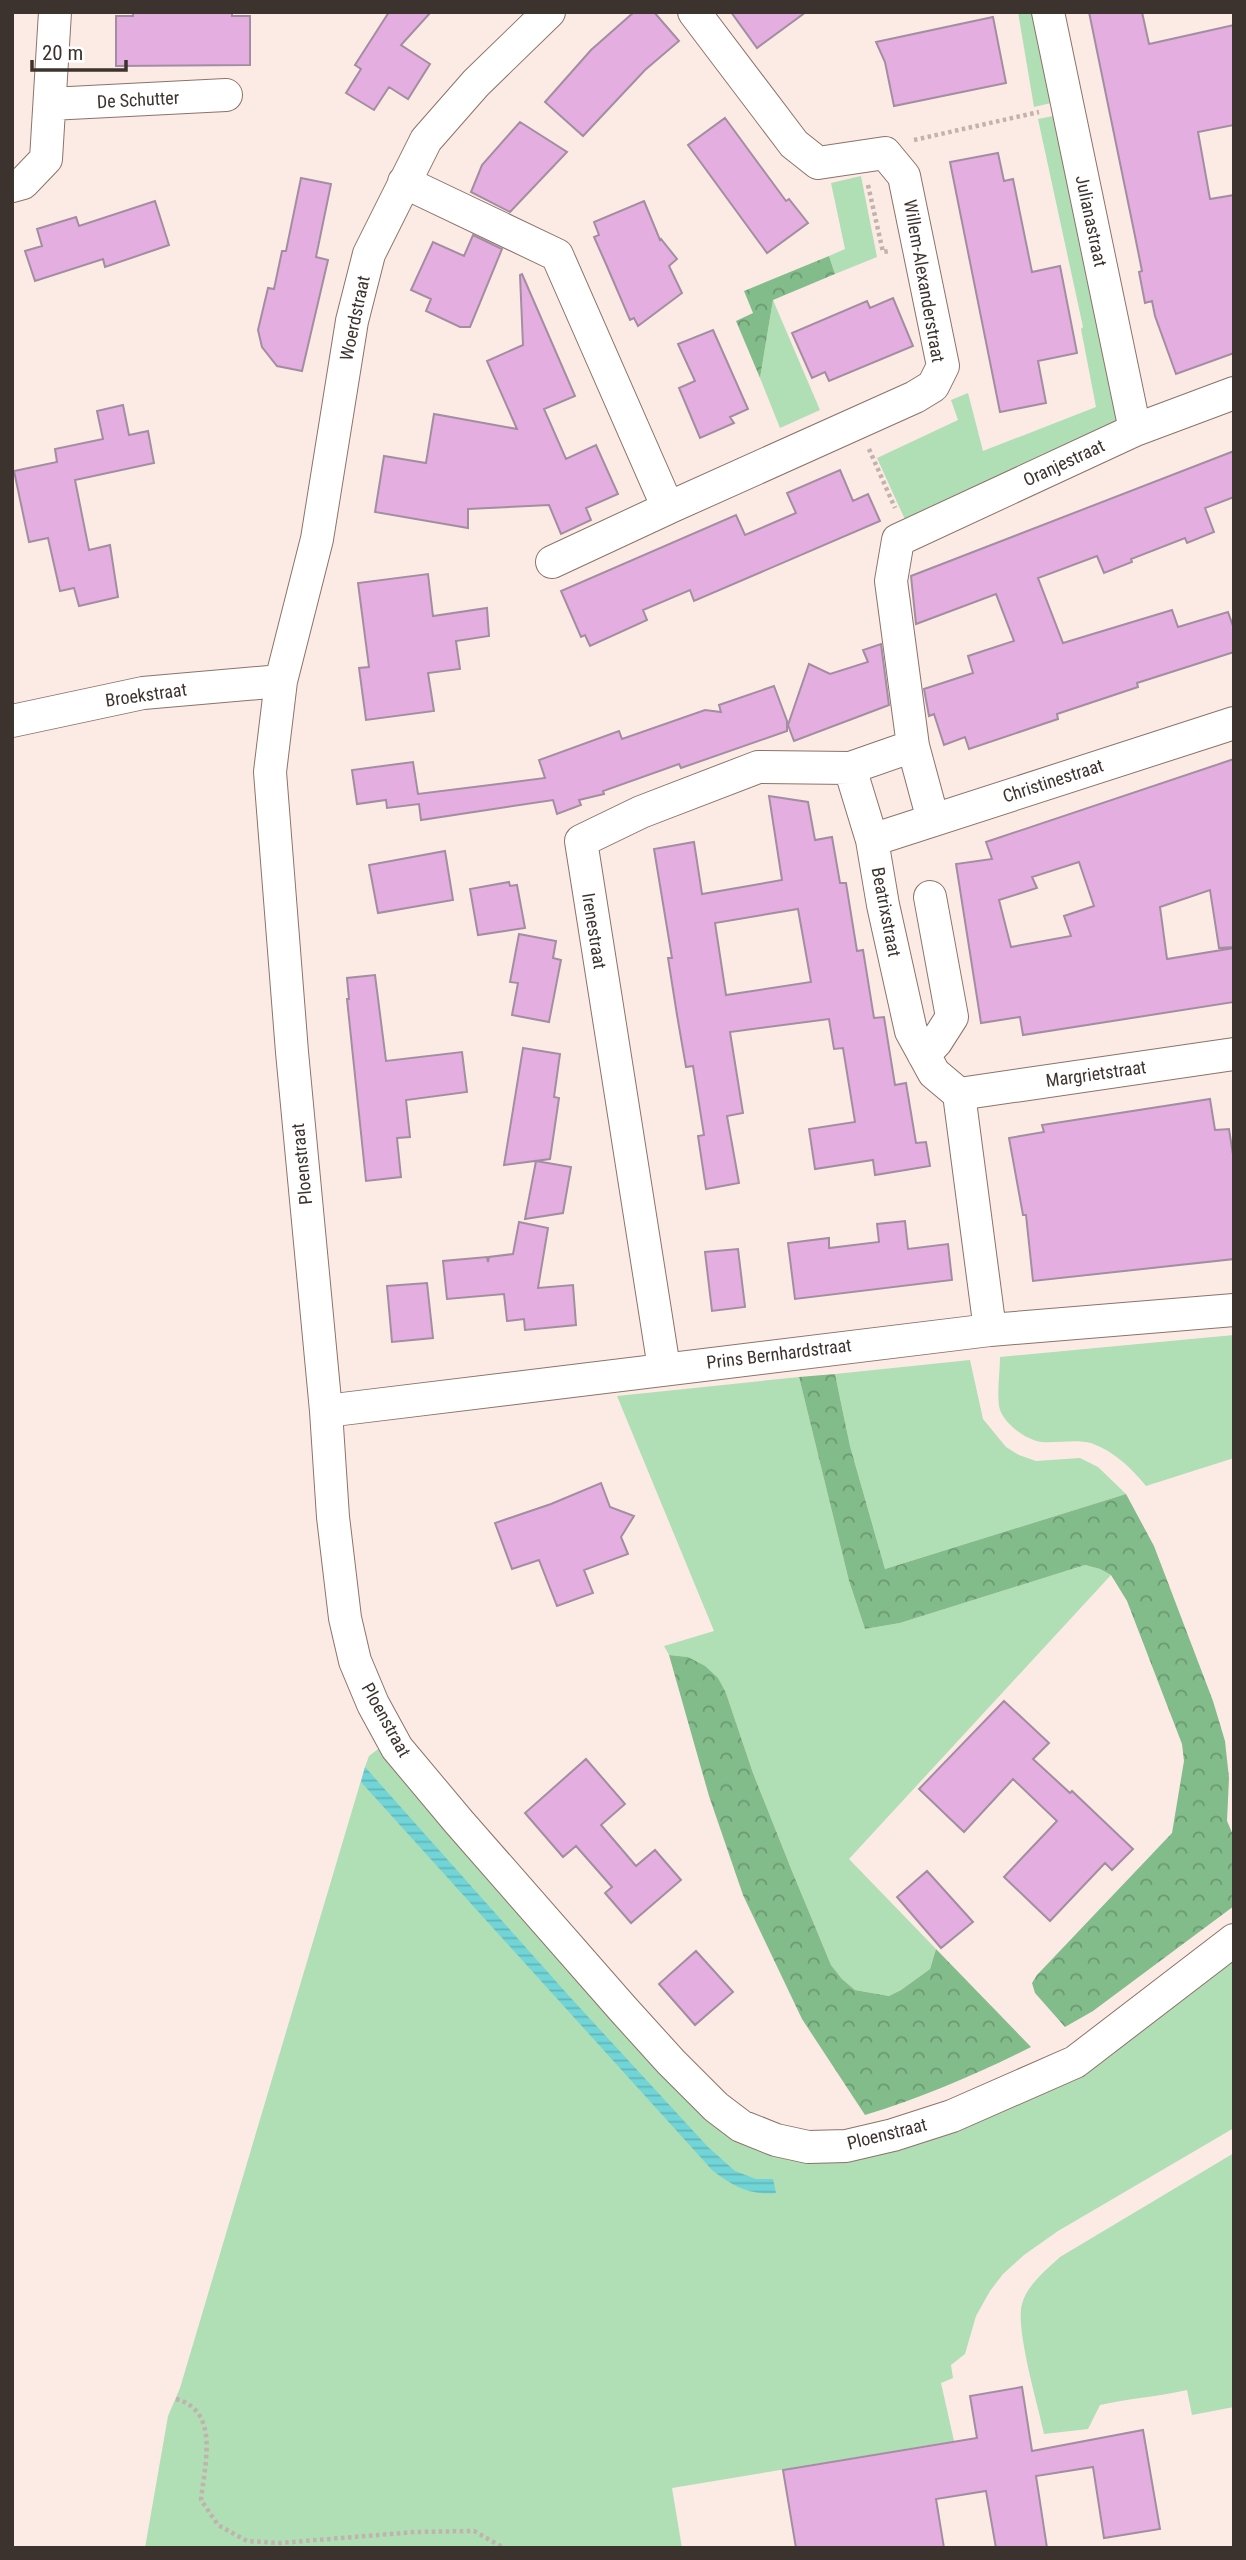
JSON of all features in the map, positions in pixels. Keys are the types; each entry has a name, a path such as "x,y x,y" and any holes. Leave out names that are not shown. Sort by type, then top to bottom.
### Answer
{"street":[{"path":"12,186 23,183 46,159 55,12"},
{"name":"Woerdstraat","path":"281,681 317,540 352,321 369,254 426,140 476,83 549,12"},
{"path":"694,12 794,144 818,163 885,153"},
{"name":"Julianastraat","path":"1048,12 1135,430"},
{"name":"De Schutter","path":"50,104 226,95"},
{"name":"Willem-Alexanderstraat","path":"552,562 915,397 933,386 943,366 904,176 885,153"},
{"path":"404,182 556,255 668,508"},
{"name":"Oranjestraat","path":"903,538 1135,430 1234,393"},
{"path":"903,538 891,580 913,746 933,820"},
{"name":"Broekstraat","path":"12,721 143,693 281,681"},
{"name":"Ploenstraat","path":"281,681 270,772 333,1517 345,1618 355,1661 373,1704 397,1748 671,2062 716,2107 741,2126 776,2140 808,2147 833,2146 893,2135 953,2116 1075,2062 1234,1940"},
{"name":"Christinestraat","path":"872,840 1234,723"},
{"name":"Irenestraat","path":"664,1368 581,841 641,812 758,766 850,768 913,746"},
{"name":"Beatrixstraat","path":"850,768 872,840 883,905 911,1031 934,1073 959,1094"},
{"path":"924,1055 952,1017 930,897"},
{"name":"Margrietstraat","path":"959,1094 1234,1054"},
{"path":"959,1094 990,1329"},
{"name":"Prins Bernhardstraat","path":"326,1411 990,1329 1234,1310"}],"path":[{"path":"885,153 920,138 1067,106"},
{"path":"858,423 903,538"},
{"path":"176,2399 184,2401 201,2414 208,2436 201,2500 218,2525 247,2540 281,2543 415,2532 474,2531 504,2548"}],"green space":[{"path":"1018,12 1033,12 1051,103 1034,107"},
{"path":"1053,116 1119,430 957,494 959,503 907,524 877,458 958,420 951,400 968,393 983,451 1096,407 1081,329 1083,327 1038,119"},
{"path":"861,176 877,257 835,274 829,256 845,249 831,183"},
{"path":"829,256 835,274 773,300 760,378 736,321 753,313 744,291"},
{"path":"773,300 820,410 780,428 760,378"},
{"path":"1234,1335 1234,1458 1146,1486 1122,1461 1099,1446 1073,1441 1042,1442 1029,1438 1005,1419 999,1406 1000,1357"},
{"path":"970,1360 983,1419 1006,1447 1036,1461 1080,1458 1098,1467 1126,1494 885,1569 850,1446 835,1374"},
{"path":"835,1374 850,1446 885,1569 1126,1494 1154,1546 1213,1701 1225,1741 1229,1778 1227,1821 1234,1837 1234,1906 1093,2011 1065,2027 1035,1993 1032,1983 1172,1833 1184,1761 1182,1744 1127,1601 1111,1575 1100,1569 1085,1565 900,1623 865,1629 849,1581 799,1377"},
{"path":"799,1377 849,1581 865,1629 900,1623 1085,1565 1111,1575 849,1859 936,1949 930,1969 889,1996 855,1990 831,1965 753,1773 726,1693 688,1657 669,1655 664,1646 714,1631 617,1396"},
{"path":"669,1655 688,1657 705,1666 718,1678 792,1871 831,1965 842,1979 855,1990 889,1996 930,1969 936,1949 1031,2047 950,2084 865,2115 802,2019 743,1895 709,1796"},
{"path":"382,1746 768,2149 959,2125 1234,1947 1234,2128 1058,2231 1003,2274 976,2316 965,2354 951,2365 953,2378 941,2383 954,2441 672,2488 682,2548 145,2548 168,2416 180,2388 365,1767 369,1756"},
{"path":"1234,2153 1234,2407 1192,2415 1187,2390 1100,2405 1088,2429 1044,2434 1022,2331 1022,2304 1028,2290 1060,2257"}],"water":[{"path":"365,1767 708,2147 735,2171 756,2179 773,2179 776,2193 757,2193 742,2189 713,2171 361,1782"}],"building":[{"path":"133,12 232,12 232,16 250,16 250,65 116,66 116,16 133,16"},
{"path":"389,12 431,12 401,45 430,64 408,99 389,87 374,110 346,93 361,69 355,65"},
{"path":"634,12 654,12 679,41 645,70 583,136 545,102 591,50"},
{"path":"731,12 806,12 757,48"},
{"path":"1089,12 1142,12 1149,44 1234,25 1234,125 1198,132 1210,199 1234,195 1234,353 1176,374 1152,301 1145,303 1139,272 1142,271"},
{"path":"993,17 1006,83 894,106 885,62 876,42"},
{"path":"725,118 786,201 789,199 808,223 767,253 688,145"},
{"path":"520,122 567,152 510,212 471,192 482,165"},
{"path":"998,153 1004,181 1013,179 1032,272 1060,266 1077,353 1038,361 1046,403 1000,412 950,162"},
{"path":"301,178 331,184 316,257 328,260 302,371 277,366 262,347 258,330 268,288 274,289 282,251 286,251"},
{"path":"155,201 169,245 105,267 103,259 35,281 25,251 42,246 37,229 76,217 79,226"},
{"path":"644,201 660,240 677,259 669,266 682,293 638,326 634,318 630,320 594,237 599,235 594,222"},
{"path":"473,235 502,249 470,327 460,327 426,311 431,299 411,290 433,242 464,256"},
{"path":"522,274 575,396 544,409 566,459 596,445 618,494 586,508 591,520 561,534 549,505 468,509 468,528 375,512 384,456 426,463 434,414 517,429 487,361 523,345"},
{"path":"893,298 913,346 829,381 825,372 812,378 792,333 867,301 870,308"},
{"path":"713,330 748,409 730,417 734,423 700,438 679,388 695,381 678,344"},
{"path":"123,405 129,435 148,431 154,463 75,480 89,550 110,545 118,597 79,606 74,588 60,591 48,538 29,542 14,471 57,462 55,449 103,439 97,411"},
{"path":"1234,451 1234,497 1205,508 1214,532 1187,543 1185,538 1131,559 1132,562 1104,573 1097,556 1038,578 1063,643 1172,610 1178,627 1228,612 1234,629 1234,652 1137,683 1138,687 1057,714 1058,719 969,749 965,737 944,745 934,714 929,716 924,689 973,673 968,656 1014,641 996,594 916,624 911,576"},
{"path":"840,470 853,501 868,494 880,521 694,601 690,590 643,610 647,620 590,646 585,635 581,637 561,591 736,515 745,535 796,513 787,493"},
{"path":"428,574 433,616 487,608 489,636 456,641 460,669 428,673 434,711 366,720 359,668 369,667 358,583"},
{"path":"881,644 889,705 794,741 788,725 809,664 830,674 868,662 863,650"},
{"path":"774,686 787,721 787,731 681,768 679,764 603,791 604,794 579,800 581,805 557,814 553,800 421,820 419,804 387,808 386,800 357,804 352,770 413,762 418,794 545,778 539,760 619,731 622,739 705,710 721,712 719,705"},
{"path":"1234,759 1234,947 1219,948 1210,890 1160,907 1167,959 1234,948 1234,1002 1023,1035 1020,1017 981,1023 956,864 992,859 986,842","holes":["1079,862 1094,906 1064,916 1071,936 1011,947 999,900 1037,888 1032,877"]},
{"path":"769,796 808,802 815,840 832,837 840,883 846,883 857,951 863,950 874,1018 884,1017 895,1085 906,1083 916,1143 926,1142 930,1166 875,1175 873,1160 815,1169 809,1129 855,1122 843,1048 834,1049 829,1019 730,1032 743,1113 727,1116 739,1183 706,1189 698,1136 704,1135 693,1066 686,1067 654,849 694,842 702,894 782,880","holes":["798,909 811,982 726,995 715,923"]},
{"path":"445,851 453,900 378,913 369,865"},
{"path":"509,882 510,886 517,885 525,928 478,935 470,889"},
{"path":"519,934 556,941 553,958 561,960 549,1022 512,1015 518,983 510,982"},
{"path":"375,975 386,1061 462,1052 467,1092 406,1100 410,1137 397,1138 401,1177 366,1181 347,978"},
{"path":"523,1048 560,1054 554,1097 559,1098 550,1159 504,1165"},
{"path":"1210,1099 1215,1130 1229,1129 1234,1161 1234,1259 1033,1281 1026,1215 1023,1215 1009,1138 1044,1132 1042,1125"},
{"path":"536,1161 571,1167 563,1213 525,1219"},
{"path":"905,1221 908,1249 948,1244 952,1280 795,1299 788,1243 829,1238 829,1248 879,1242 877,1224"},
{"path":"519,1222 548,1228 538,1288 573,1285 576,1325 525,1330 524,1319 507,1321 504,1294 447,1299 443,1261 487,1257 488,1262 489,1257 513,1254"},
{"path":"738,1249 745,1307 712,1311 705,1252"},
{"path":"427,1283 433,1338 392,1342 387,1286"},
{"path":"601,1483 610,1507 634,1516 621,1537 628,1554 584,1570 593,1593 557,1606 539,1560 512,1569 495,1523"},
{"path":"1004,1701 1049,1743 1033,1759 1070,1793 1072,1791 1133,1849 1112,1870 1105,1863 1050,1921 1004,1877 1057,1821 1013,1779 964,1832 919,1789"},
{"path":"586,1759 625,1804 601,1825 636,1866 655,1850 681,1880 631,1923 605,1893 612,1887 576,1846 563,1857 525,1813"},
{"path":"927,1871 973,1922 941,1948 897,1897"},
{"path":"696,1951 733,1992 695,2025 659,1984"},
{"path":"1022,2387 1032,2451 1143,2430 1160,2529 1104,2538 1093,2467 1036,2476 1047,2548 996,2548 986,2491 936,2499 944,2548 796,2548 783,2470 977,2438 970,2396"}]}
